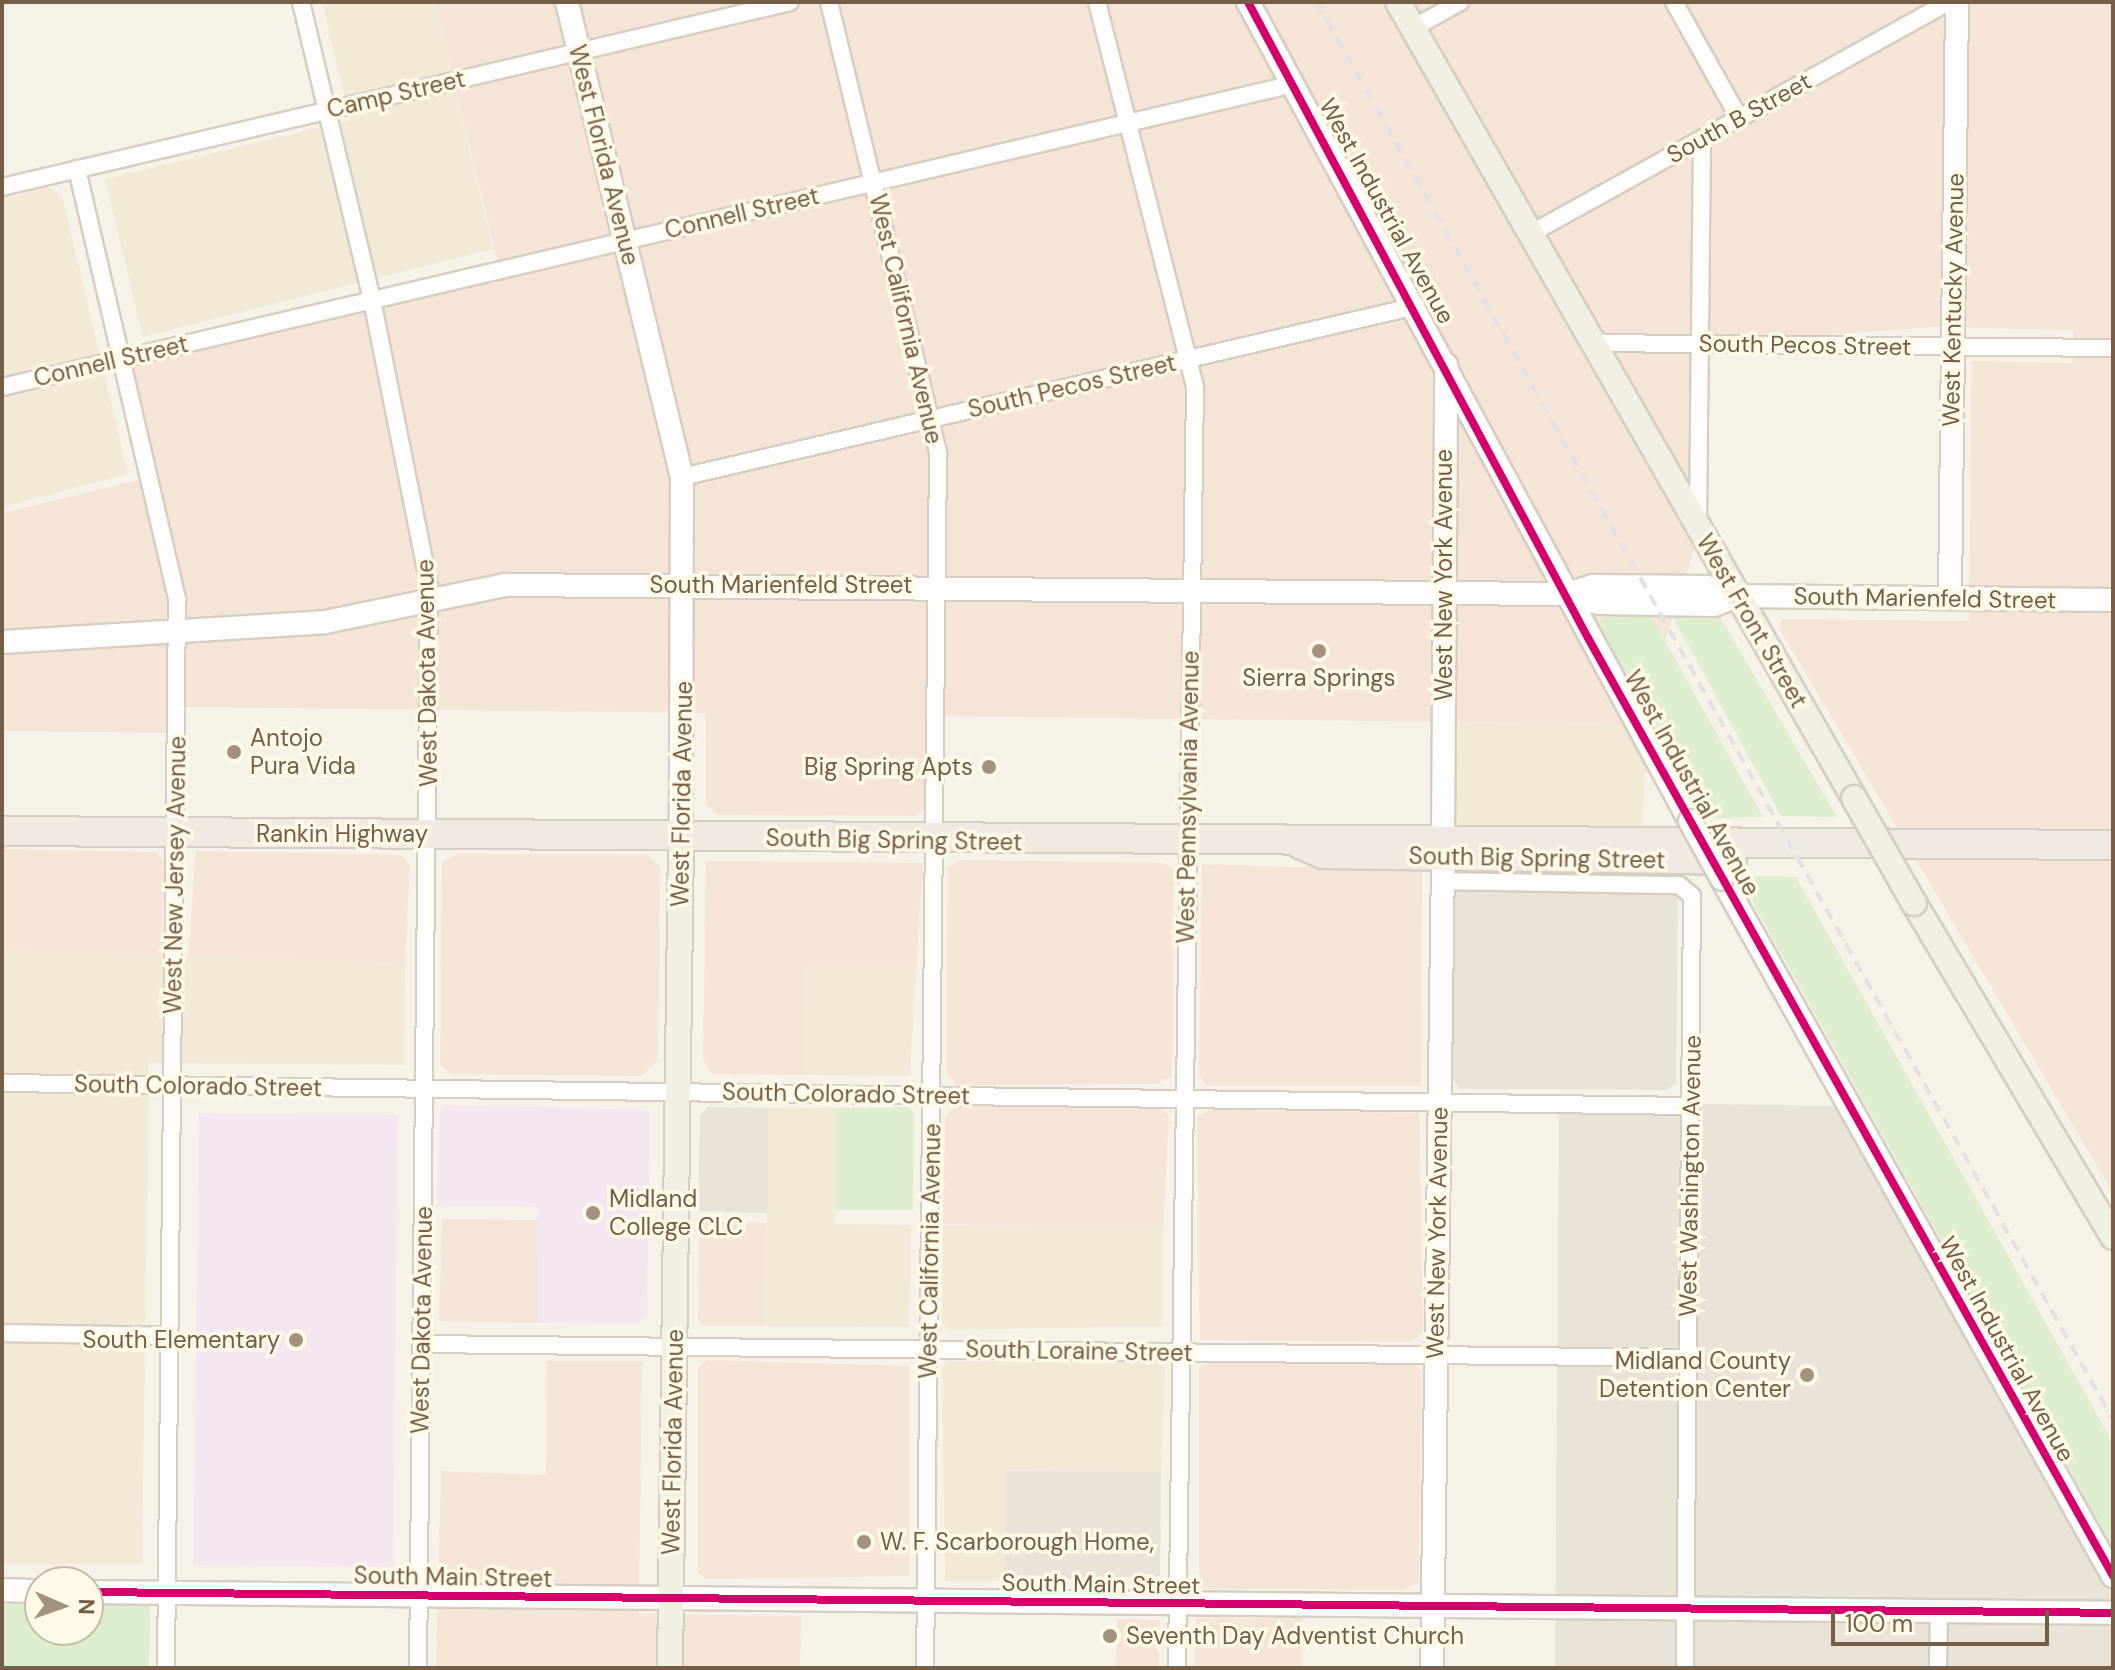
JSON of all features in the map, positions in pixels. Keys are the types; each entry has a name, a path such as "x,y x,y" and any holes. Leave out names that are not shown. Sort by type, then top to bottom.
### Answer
{"highway":[{"name":"Rankin Highway","path":"2,831 681,838"},
{"name":"South Big Spring Street","path":"681,838 1300,844 1323,854 1442,859 2113,863"},
{"name":"South Big Spring Street","path":"1442,859 2113,845"}],"main road":[{"name":"West Front Street","path":"1398,2 1914,903 2113,1237"},
{"name":"West Florida Avenue","path":"670,1668 681,838"}],"street":[{"name":"West Dakota Avenue","path":"301,2 372,300 430,600 418,1668"},
{"name":"West Florida Avenue","path":"567,2 682,477 685,584 681,838"},
{"name":"Camp Street","path":"2,187 790,2"},
{"name":"West California Avenue","path":"829,2 933,418 937,587 925,1668"},
{"name":"West Pennsylvania Avenue","path":"1097,2 1195,387 1177,1668"},
{"name":"West Industrial Avenue","path":"1248,2 1446,362 1565,594 2113,1576"},
{"path":"1413,28 1460,2"},
{"path":"1674,2 1739,118"},
{"name":"South B Street","path":"1530,234 1948,2"},
{"name":"West Kentucky Avenue","path":"1950,598 1957,2"},
{"name":"Connell Street","path":"2,387 1294,84"},
{"path":"1698,527 1702,139"},
{"name":"West New Jersey Avenue","path":"77,169 177,600 166,1668"},
{"name":"South Pecos Street","path":"682,477 1416,306"},
{"name":"South Pecos Street","path":"1593,343 2113,348"},
{"name":"West New York Avenue","path":"1432,1668 1446,362"},
{"name":"South Marienfeld Street","path":"2,642 178,633 347,619 490,586 685,584 1565,594 1594,586 1707,587 1737,596 2113,600"},
{"name":"South Big Spring Street","path":"1442,859 1688,888"},
{"name":"West Washington Avenue","path":"1685,1668 1690,1106 1688,888"},
{"name":"South Colorado Street","path":"2,1083 1690,1106"},
{"path":"2,1333 170,1336"},
{"name":"South Loraine Street","path":"421,1344 1688,1358"},
{"path":"2,1590 24,1591"},
{"name":"South Main Street","path":"104,1592 2113,1613"},
{"path":"1938,1668 1939,1612"}],"shaded area":[{"path":"322,2 435,2 493,249 143,337 105,179 350,120"},
{"path":"435,2 2113,2 2113,1193 1779,628 1782,619 1969,621 1972,361 2073,363 2074,330 1934,327 1700,344 1698,536 1639,724 925,716 924,810 916,816 717,815 706,804 706,713 180,707 180,733 2,731 2,513 143,479 116,362 501,276"},
{"path":"48,187 62,195 128,474 2,507 2,199"},
{"path":"1444,722 1639,724 1667,773 1644,773 1642,860 1443,858"},
{"path":"2,849 155,852 164,860 162,956 2,951"},
{"path":"196,851 401,855 410,865 405,963 188,957"},
{"path":"456,854 648,855 660,867 658,1061 641,1076 450,1074 440,1064 442,863"},
{"path":"959,860 1164,863 1174,870 1172,1076 1156,1084 956,1085 947,1072 948,868"},
{"path":"706,861 923,863 916,968 806,967 804,1075 712,1074 703,1060"},
{"path":"1202,864 1422,871 1421,1086 1206,1086 1199,1074"},
{"path":"1454,889 1678,892 1676,1084 1666,1090 1459,1089 1451,1075"},
{"path":"2,951 405,963 404,1065 149,1063 142,1564 2,1564"},
{"path":"805,967 916,968 910,1076 804,1075"},
{"path":"1559,1102 1853,1106 2113,1574 2113,1668 1555,1668"},
{"name":"Midland College CLC","path":"446,1105 650,1110 647,1314 638,1324 537,1323 538,1207 438,1206 440,1111"},
{"path":"954,1106 1159,1108 1169,1115 1163,1226 943,1224 945,1117"},
{"path":"708,1107 768,1108 767,1213 698,1211 700,1116"},
{"path":"768,1108 835,1108 835,1224 911,1225 909,1327 765,1326"},
{"path":"1209,1110 1419,1113 1423,1333 1411,1342 1200,1340 1197,1116"},
{"name":"South Elementary","path":"199,1113 398,1115 393,1568 193,1565"},
{"path":"442,1219 538,1220 537,1323 439,1321"},
{"path":"700,1221 766,1223 765,1326 704,1326 698,1319"},
{"path":"943,1225 1163,1226 1163,1326 949,1330 942,1324"},
{"path":"707,1360 909,1366 909,1576 706,1579 698,1573 698,1368"},
{"path":"547,1361 642,1361 639,1614 801,1616 800,1668 436,1668 441,1471 546,1475"},
{"path":"949,1361 1158,1361 1165,1368 1161,1472 1005,1471 1005,1581 945,1581 942,1367"},
{"path":"1209,1363 1414,1363 1422,1371 1419,1582 1402,1590 1199,1589 1199,1368"},
{"path":"1005,1471 1161,1472 1160,1576 1005,1581"},
{"path":"1196,1618 1302,1618 1301,1668 1195,1668"},
{"path":"1117,1619 1160,1620 1159,1668 1116,1668"}],"green space":[{"path":"1648,610 1763,817 1707,818 1598,625 1609,611"},
{"path":"1669,610 1719,615 1837,817 1781,816"},
{"path":"1738,876 1796,877 2113,1443 2113,1548"},
{"path":"908,1107 914,1113 913,1210 835,1210 835,1108"},
{"path":"2,1604 24,1604 24,1646 104,1646 104,1605 150,1606 149,1668 2,1668"}],"railway":[{"path":"1317,2 2113,1420"}],"cycle path":[{"path":"1248,2 1588,638 2113,1576"},
{"path":"104,1592 2113,1613"}],"place":[{"name":"Sierra Springs","path":"1319,651"},
{"name":"Antojo Pura Vida","path":"234,752"},
{"name":"Big Spring Apts","path":"989,767"},
{"name":"Midland College CLC","path":"593,1213"},
{"name":"South Elementary","path":"296,1340"},
{"name":"Midland County Detention Center","path":"1807,1375"},
{"name":"W. F. Scarborough Home,","path":"864,1542"},
{"name":"Seventh Day Adventist Church","path":"1110,1636"}]}
